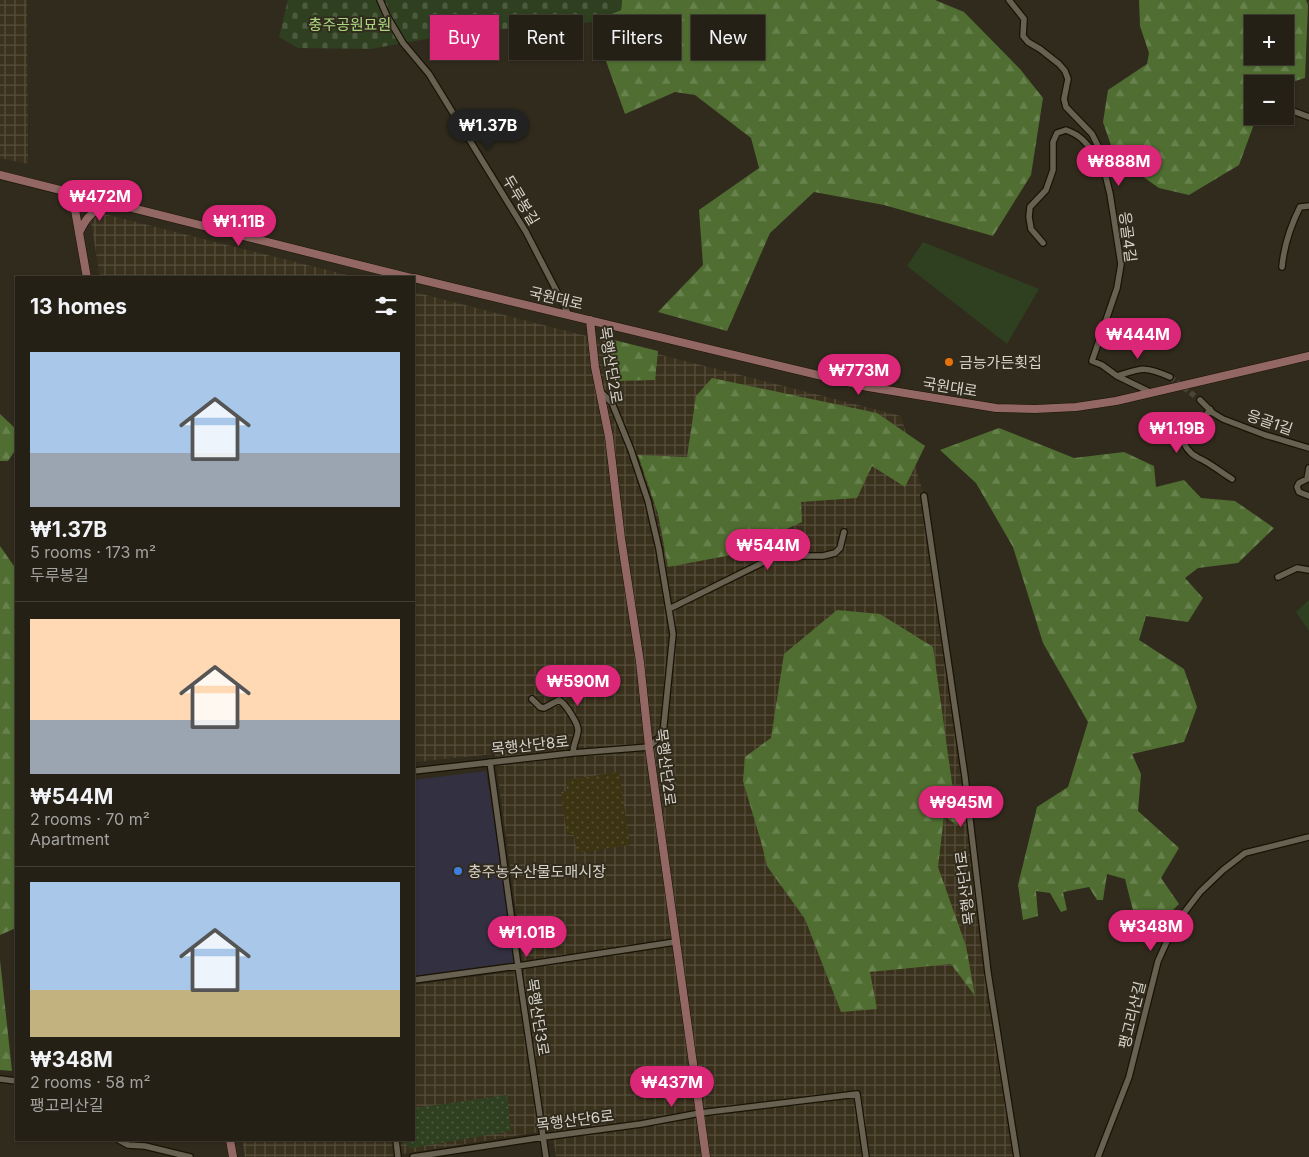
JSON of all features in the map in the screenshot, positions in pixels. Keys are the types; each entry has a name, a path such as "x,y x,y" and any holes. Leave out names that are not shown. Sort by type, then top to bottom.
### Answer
{"street":[{"name":"두루봉길","path":"380,0 403,43 429,74 526,232 569,316"},
{"name":"응골4길","path":"1009,0 1024,19 1023,36 1028,42 1040,48 1065,71 1068,79 1064,100 1066,107 1092,134 1099,148 1110,194 1121,264 1117,288 1092,361 1102,365 1116,376 1152,394"},
{"path":"1294,112 1309,118"},
{"name":"응골4길","path":"1043,243 1031,229 1030,207 1046,190 1053,170 1053,142 1057,133 1066,130 1075,133 1083,139 1103,165"},
{"name":"국원대로","path":"0,175 404,276"},
{"path":"72,193 88,276"},
{"path":"79,233 89,216 97,209 112,203"},
{"path":"1282,267 1284,248 1290,227 1300,207 1309,206"},
{"name":"국원대로","path":"415,279 868,387 996,408 1076,407 1152,394 1309,356"},
{"name":"목행산단2로","path":"590,320 609,437 621,538 640,662 649,747 675,942 706,1157"},
{"path":"1116,376 1150,368 1170,377"},
{"path":"600,390 612,403 631,450 648,501 659,550 673,634 663,734 649,747"},
{"name":"응골1길","path":"1200,400 1223,419 1265,436 1309,448"},
{"path":"1210,409 1198,428 1188,434 1184,443 1186,450 1232,479"},
{"path":"1309,468 1307,479 1299,483 1297,487 1299,492 1309,496"},
{"name":"목행산단1로","path":"924,496 965,778 989,980 1017,1157"},
{"path":"669,609 776,556 823,556 835,553 840,548 844,532"},
{"path":"1278,576 1297,568 1309,570"},
{"path":"532,699 540,708 544,708 559,700 564,702 578,727 573,743 573,753"},
{"name":"목행산단8로","path":"415,771 573,753 649,747"},
{"name":"목행산단3로","path":"490,762 546,1157"},
{"name":"팽고리산길","path":"1098,1157 1129,1077 1158,961 1174,926 1200,892 1245,852 1309,837"},
{"path":"415,980 675,942"},
{"path":"0,1079 15,1081"},
{"name":"목행산단6로","path":"412,1157 641,1124 700,1113 856,1094 866,1157"},
{"path":"121,1141 128,1145 145,1146 190,1157"},
{"path":"230,1141 233,1157"},
{"path":"396,1141 398,1157"}],"shaded area":[{"path":"0,0 27,0 28,164 0,158"},
{"path":"100,213 351,276 100,276 91,222"},
{"path":"415,292 901,416 924,496 990,986 1020,1157 556,1157 552,1130 384,1157 245,1157 242,1141 415,1141 415,985 524,970 495,754 415,762"},
{"name":"충주농수산물도매시장","path":"486,771 516,962 415,976 415,780"}],"green space":[{"name":"충주공원묘원","path":"288,0 622,0 621,10 609,15 593,15 592,22 583,23 583,15 509,15 509,28 499,29 499,15 430,15 430,38 371,49 298,48 279,37"},
{"path":"622,0 935,0 964,12 1020,69 1043,98 1031,175 993,236 884,205 814,192 770,233 727,331 658,312 703,265 699,210 759,168 751,138 695,95 675,92 625,114 606,60 681,60 681,15 609,15 621,10"},
{"path":"1139,0 1306,0 1308,5 1305,78 1294,81 1294,75 1244,75 1244,125 1254,125 1239,165 1189,195 1159,188 1115,157 1103,122 1108,90 1147,64 1149,53 1140,26"},
{"path":"923,242 1039,289 1007,344 907,266"},
{"path":"606,338 658,351 655,380 616,381 600,347"},
{"path":"712,378 877,413 925,446 905,487 872,466 857,498 801,502 802,522 726,556 668,567 658,514 638,455 687,457 696,396"},
{"path":"0,414 15,428 15,450 8,461 0,461"},
{"path":"999,428 1074,458 1124,452 1154,466 1156,487 1184,480 1201,498 1235,501 1274,528 1238,563 1198,568 1185,578 1203,598 1188,622 1146,616 1139,640 1184,669 1197,707 1184,742 1132,754 1141,774 1138,811 1179,848 1161,878 1179,904 1141,942 1125,879 1107,874 1103,900 1097,900 1089,887 1063,892 1067,910 1061,912 1050,893 1036,891 1038,916 1023,920 1018,885 1037,807 1068,787 1088,722 1043,643 1013,547 976,483 940,450"},
{"path":"0,546 15,568 15,928 0,935"},
{"path":"1309,600 1309,631 1296,612"},
{"path":"837,610 880,614 933,647 958,826 944,816 938,867 966,946 975,996 951,964 870,972 877,1009 841,1012 805,919 767,866 743,781 745,757 771,738 784,654"},
{"path":"0,960 12,1071 0,1070"},
{"path":"507,1095 511,1131 411,1148 405,1144 405,1141 415,1141 415,1108"}],"sand":[{"path":"619,772 630,845 577,853 574,835 567,835 561,792 567,791 566,780"}],"tunnel":[{"path":"1170,377 1200,400"}],"place":[{"name":"금능가든횟집","path":"949,362"},
{"name":"충주농수산물도매시장","path":"458,871"}]}
